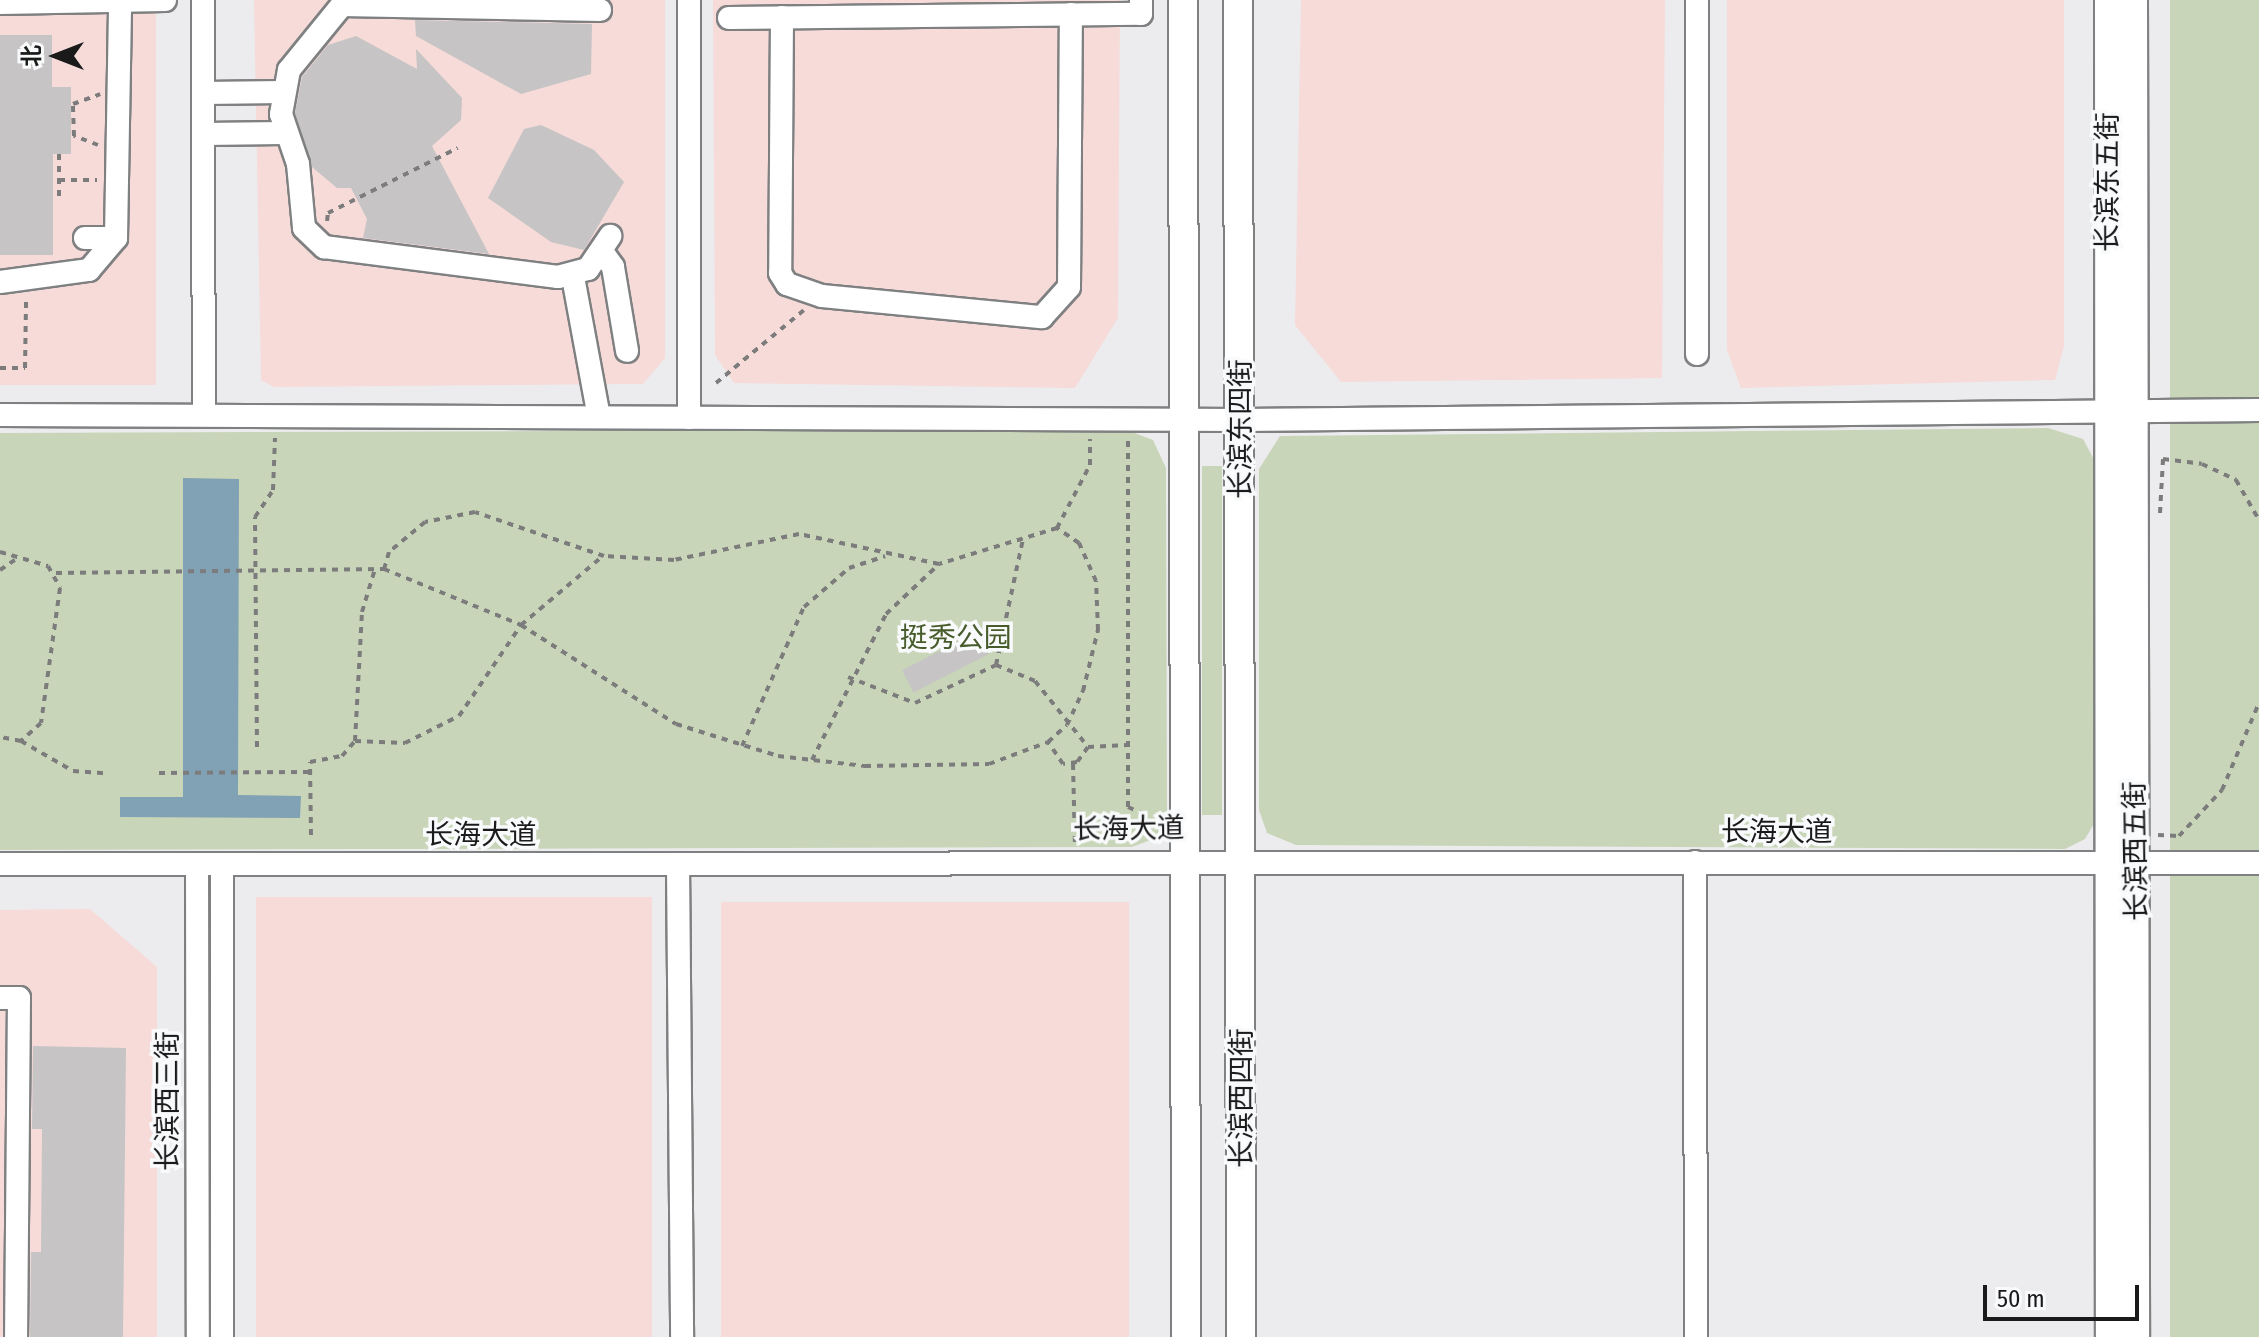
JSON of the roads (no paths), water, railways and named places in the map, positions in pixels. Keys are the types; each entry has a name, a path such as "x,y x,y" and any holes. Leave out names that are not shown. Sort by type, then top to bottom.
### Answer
{"main road":[{"name":"长滨东四街","path":"1183,0 1186,858"},
{"name":"长滨东四街","path":"1238,0 1242,858"},
{"name":"长滨东五街","path":"2109,0 2120,364"},
{"name":"长滨东五街","path":"2120,364 2133,0"},
{"name":"长滨西五街","path":"2120,364 2122,862 2135,1337"},
{"name":"长滨西四街","path":"1186,858 1186,1337"},
{"name":"长滨西四街","path":"1241,1337 1242,858"},
{"name":"长滨西五街","path":"2110,1337 2122,862"}],"street":[{"path":"0,3 165,0"},
{"path":"203,0 204,415"},
{"path":"689,0 689,418"},
{"path":"729,18 1141,14 1141,0"},
{"path":"1697,0 1697,354"},
{"path":"0,282 89,270 116,238 107,149 119,92 120,3"},
{"path":"573,277 324,247 304,228 298,164 283,133 283,92 300,51 342,5 600,10"},
{"path":"782,17 780,273 797,292 1042,317 1069,287 1071,14"},
{"path":"203,93 283,92"},
{"path":"203,134 283,133"},
{"path":"85,238 116,238"},
{"path":"573,277 607,244 627,351"},
{"path":"573,277 599,417"},
{"path":"0,415 1241,420 2259,410"},
{"name":"长海大道","path":"0,864 678,864 1186,858 2259,863"},
{"path":"1695,862 1696,1337"},
{"path":"678,864 682,1337"},
{"name":"长滨西三街","path":"197,866 198,1337"},
{"name":"长滨西三街","path":"222,866 222,1337"},
{"path":"0,998 19,998 16,1337"}],"water":[{"path":"183,478 239,479 238,795 301,796 300,818 120,817 120,797 183,797"}],"park label":[{"name":"挺秀公园","path":"956,638"}]}
